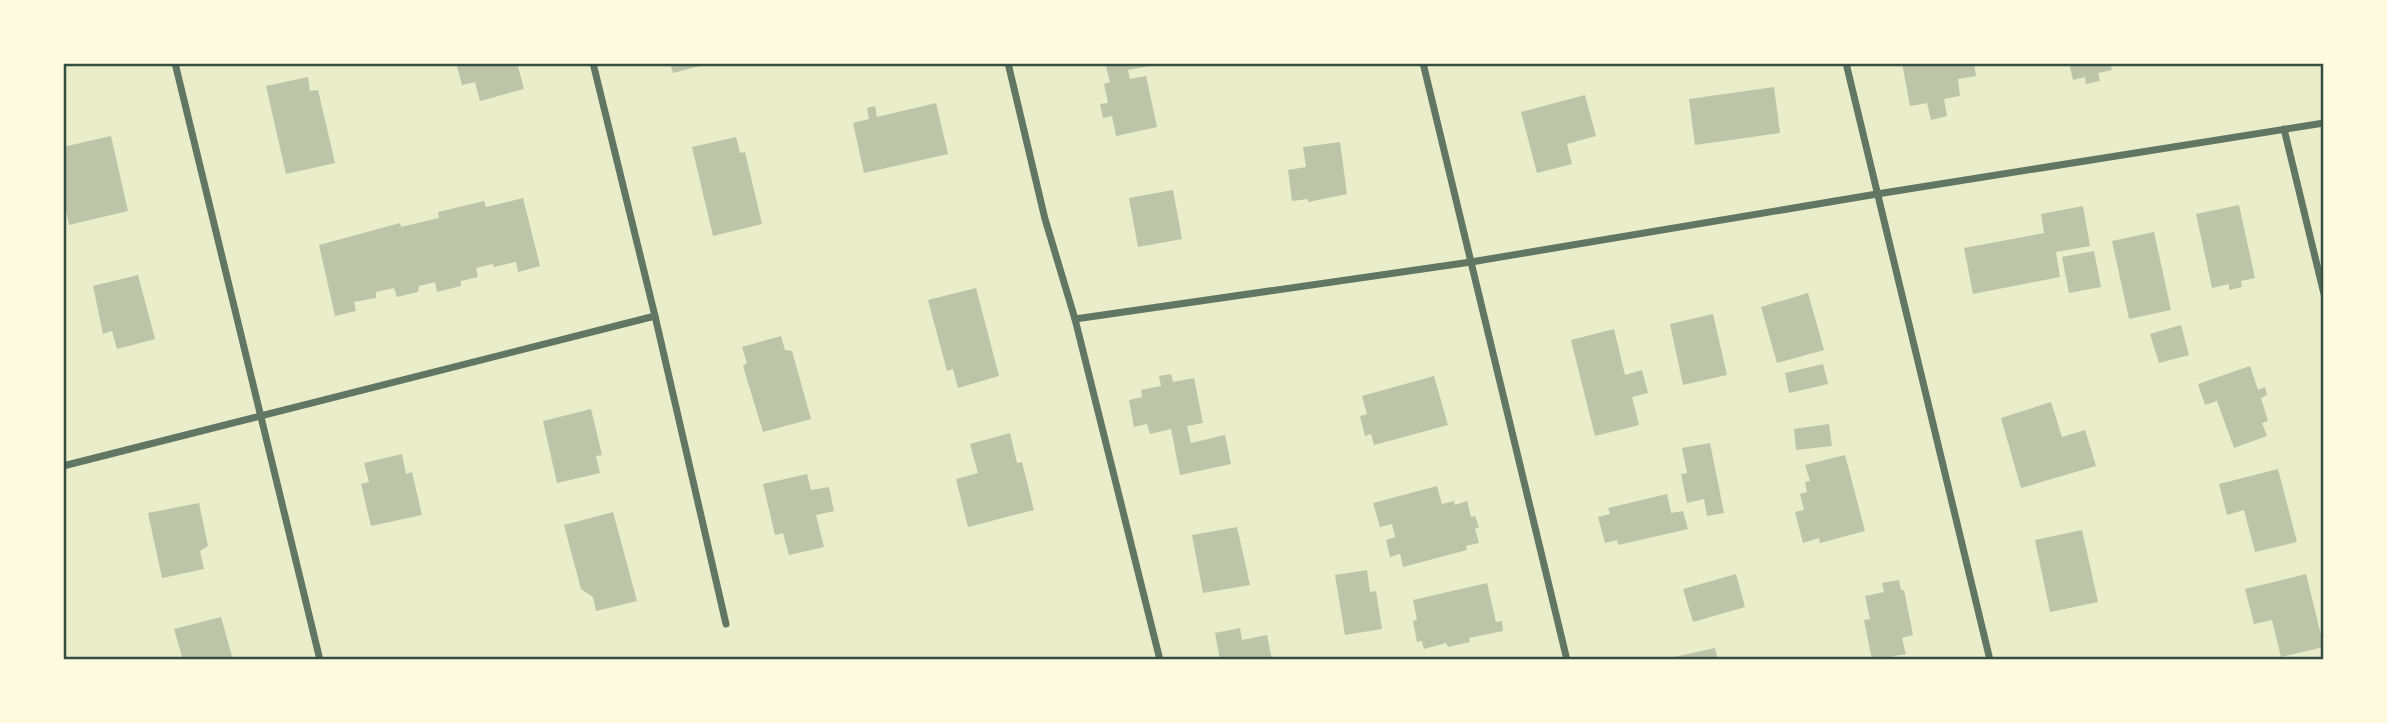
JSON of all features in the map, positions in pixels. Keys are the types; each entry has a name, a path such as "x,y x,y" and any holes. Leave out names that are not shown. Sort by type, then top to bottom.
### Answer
{"street":[{"path":"176,63 320,660"},
{"path":"593,63 726,624"},
{"path":"1008,63 1045,219 1074,319 1160,660"},
{"path":"1423,63 1567,660"},
{"path":"1846,63 1990,660"},
{"path":"1074,319 1471,262 2324,123"},
{"path":"2284,129 2324,294"},
{"path":"63,466 655,316"}],"building":[{"path":"456,63 517,63 524,89 480,101 475,82 462,85"},
{"path":"670,63 708,63 708,64 673,73"},
{"path":"1105,63 1148,63 1149,66 1128,70 1130,79 1146,76 1157,127 1116,136 1112,116 1103,118 1100,104 1108,103 1104,84 1110,82"},
{"path":"1902,63 1974,63 1976,76 1958,79 1960,96 1944,99 1947,116 1931,120 1927,103 1910,106"},
{"path":"2069,63 2110,63 2112,70 2098,73 2100,81 2086,84 2085,77 2073,80"},
{"path":"308,77 310,91 318,90 335,163 286,174 266,86"},
{"path":"1774,87 1780,133 1695,145 1689,99"},
{"path":"1585,95 1596,136 1567,144 1572,164 1537,173 1521,112"},
{"path":"936,103 948,154 864,173 853,123 869,119 867,108 875,106 877,117"},
{"path":"111,136 128,211 69,225 63,197 63,147"},
{"path":"736,137 740,153 745,152 762,224 713,236 692,147"},
{"path":"1340,142 1347,194 1308,202 1308,199 1292,201 1288,170 1306,167 1303,147"},
{"path":"1173,190 1182,239 1138,247 1129,198"},
{"path":"523,198 540,266 518,272 516,262 476,268 478,277 461,281 461,286 437,292 435,282 419,286 418,292 397,297 394,288 376,292 376,298 354,302 356,311 335,316 319,245 400,223 401,227 439,218 438,212 484,201 486,207"},
{"path":"2239,205 2255,278 2241,281 2242,287 2229,290 2229,284 2212,288 2196,214"},
{"path":"2083,206 2090,246 2056,252 2060,277 1973,294 1964,248 2044,233 2041,214"},
{"path":"2154,232 2171,310 2129,319 2112,241"},
{"path":"2094,251 2101,287 2069,293 2062,257"},
{"path":"138,275 155,339 117,349 112,331 103,334 93,286"},
{"path":"976,288 999,376 958,388 953,369 947,371 928,300"},
{"path":"1808,293 1824,350 1777,363 1761,307"},
{"path":"1713,314 1727,375 1683,385 1670,324"},
{"path":"2181,325 2189,355 2159,363 2150,334"},
{"path":"1614,329 1625,375 1642,370 1648,393 1632,397 1639,425 1595,436 1571,340"},
{"path":"781,336 785,350 792,351 811,419 763,432 743,366 747,363 742,347"},
{"path":"1823,364 1828,384 1789,393 1785,373"},
{"path":"2250,366 2258,390 2265,387 2267,395 2261,398 2268,421 2262,423 2267,436 2234,448 2217,401 2205,405 2198,384"},
{"path":"1171,374 1173,382 1194,378 1203,423 1187,426 1191,443 1225,435 1231,464 1180,475 1171,429 1150,434 1147,424 1134,427 1129,400 1142,397 1141,390 1161,386 1159,376"},
{"path":"1434,376 1448,425 1374,445 1371,434 1365,436 1360,416 1367,414 1362,396"},
{"path":"2051,402 2062,437 2085,430 2096,466 2021,488 2001,418"},
{"path":"591,409 602,455 596,456 600,473 557,483 543,421"},
{"path":"1829,424 1832,446 1796,450 1794,429"},
{"path":"1010,433 1017,463 1022,462 1034,510 968,527 956,479 978,473 970,444"},
{"path":"1710,443 1724,513 1707,516 1704,499 1687,503 1681,474 1687,473 1682,448"},
{"path":"402,454 406,474 412,472 422,515 371,526 361,484 369,482 364,463"},
{"path":"1845,455 1865,531 1820,543 1819,538 1803,543 1795,512 1804,510 1800,494 1807,492 1805,482 1810,481 1805,465"},
{"path":"2278,469 2297,542 2255,552 2244,510 2227,515 2219,484"},
{"path":"807,474 811,490 829,487 834,511 816,515 824,547 789,555 783,533 775,535 763,484"},
{"path":"1437,486 1442,504 1454,501 1455,505 1467,501 1471,517 1475,516 1479,527 1475,529 1479,543 1466,546 1467,550 1403,567 1400,554 1390,557 1386,540 1395,537 1392,524 1380,527 1373,503"},
{"path":"1667,494 1671,513 1683,511 1688,529 1618,545 1617,540 1605,543 1598,517 1610,514 1608,508"},
{"path":"199,503 208,546 200,551 204,569 162,578 148,513"},
{"path":"613,512 637,601 596,611 593,597 581,589 564,525"},
{"path":"1237,527 1250,585 1203,593 1192,535"},
{"path":"2082,530 2098,602 2050,612 2035,540"},
{"path":"1367,570 1370,592 1376,591 1382,629 1345,635 1335,575"},
{"path":"1736,574 1745,607 1693,622 1683,589"},
{"path":"2306,574 2324,647 2281,657 2272,620 2254,624 2245,589"},
{"path":"1899,580 1901,590 1904,590 1913,635 1902,638 1906,654 1872,660 1864,620 1870,619 1865,596 1884,592 1882,583"},
{"path":"1487,583 1496,622 1502,621 1503,631 1469,638 1470,642 1448,647 1446,643 1424,649 1422,641 1417,642 1413,600"},
{"path":"221,617 233,660 183,660 174,629"},
{"path":"1240,628 1242,640 1267,635 1272,660 1220,660 1215,633"},
{"path":"1715,648 1718,660 1665,660 1665,659"}]}
